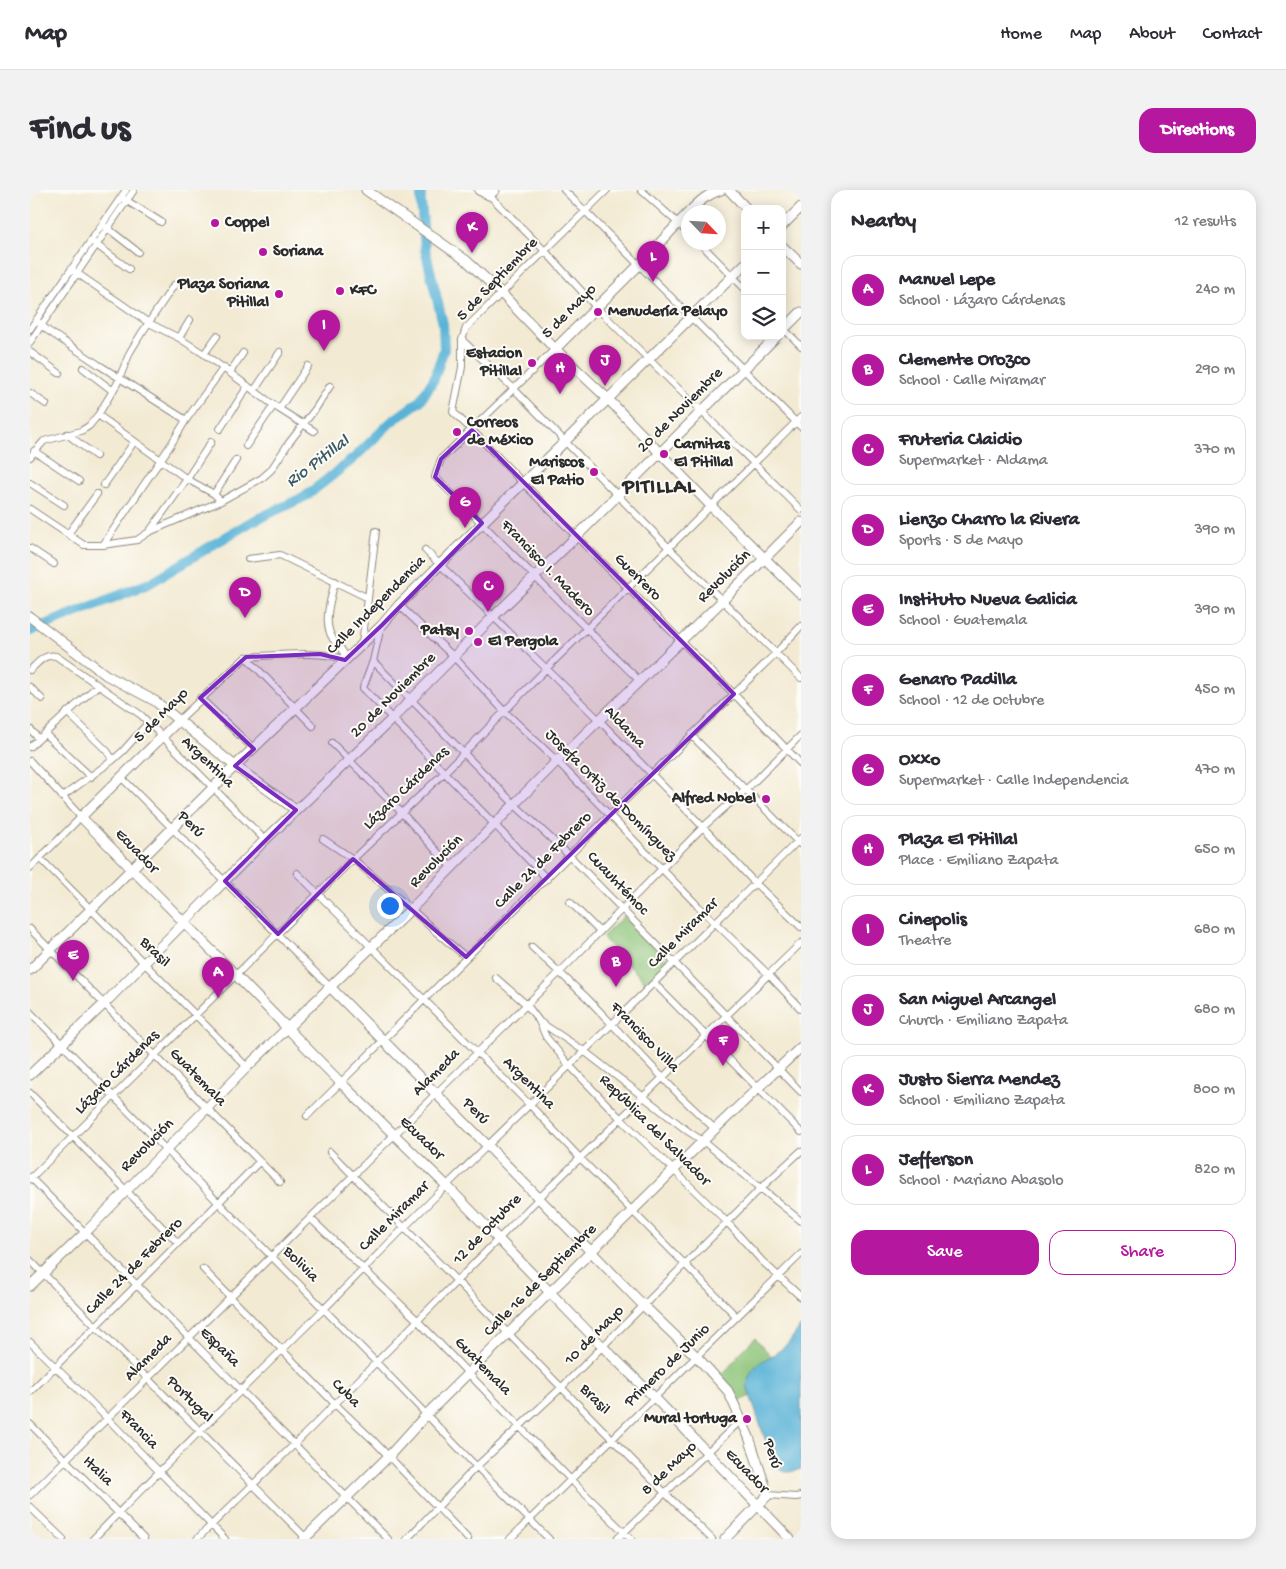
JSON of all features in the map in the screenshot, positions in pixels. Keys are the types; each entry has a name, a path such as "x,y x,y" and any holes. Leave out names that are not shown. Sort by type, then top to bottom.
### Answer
{"street":[{"path":"124,199 126,190"},
{"path":"30,342 78,274 105,226 124,199 134,190"},
{"path":"366,190 467,261 502,294 554,349 608,399 711,506 801,594"},
{"path":"479,190 492,193 596,307 801,510"},
{"path":"564,190 690,317 799,422"},
{"name":"5 de Septiembre","path":"453,412 462,367 462,340 466,328 607,190"},
{"path":"640,190 679,223"},
{"name":"5 de Mayo","path":"696,205 701,199 721,190"},
{"path":"729,190 743,205"},
{"path":"124,199 161,222"},
{"path":"786,222 801,207"},
{"name":"5 de Mayo","path":"435,477 440,459 514,389 679,223"},
{"path":"105,226 138,252"},
{"path":"30,329 71,269 94,243"},
{"path":"94,243 129,269"},
{"path":"707,250 741,284"},
{"path":"786,250 801,264"},
{"name":"Calle Independencia","path":"30,970 345,659 382,625 399,605 482,522 524,484 565,441 741,268"},
{"path":"71,269 149,323 179,338 224,367 276,407 314,431"},
{"path":"30,458 44,441 81,431 89,426 121,378 130,352 174,285"},
{"path":"786,326 801,312"},
{"path":"36,320 99,365 186,420"},
{"path":"179,338 190,320"},
{"path":"786,332 801,346"},
{"path":"204,354 217,336"},
{"path":"462,340 514,389 617,496 801,678"},
{"name":"20 de Noviembre","path":"30,1075 104,1004 265,840 412,700 493,617 773,340"},
{"path":"30,352 59,373"},
{"path":"220,429 280,352"},
{"path":"230,372 243,353"},
{"path":"246,446 308,366"},
{"path":"103,545 186,420 224,367"},
{"path":"83,368 113,391"},
{"path":"30,509 84,545 103,545 136,540 149,532 221,501 262,478 271,470 330,386"},
{"path":"30,393 46,404"},
{"name":"Guerrero","path":"453,412 734,694 801,764"},
{"path":"98,415 160,460 214,494 221,501"},
{"name":"Lázaro Cárdenas","path":"30,1178 156,1056 353,859 445,772 711,506 799,422"},
{"path":"67,434 96,456"},
{"path":"104,485 134,442"},
{"path":"149,532 188,479 211,442"},
{"path":"34,451 78,481"},
{"path":"214,494 236,460"},
{"name":"Francisco I. Madero","path":"435,477 640,681"},
{"path":"30,483 64,505"},
{"path":"68,534 97,494"},
{"name":"Revolución","path":"30,1286 85,1233 247,1067 411,909 557,761 801,522"},
{"path":"362,643 376,531"},
{"path":"30,548 54,564"},
{"name":"Aldama","path":"425,550 599,720 754,882 801,927"},
{"path":"248,559 280,555 368,598"},
{"path":"335,581 329,604 328,626 332,638 342,649 345,659"},
{"name":"Josefa Ortiz de Domínguez","path":"399,605 454,657 504,711 557,761 801,1009"},
{"path":"30,617 106,676 155,701 236,766 296,810"},
{"path":"382,625 373,661 363,688 547,879"},
{"name":"Calle 24 de Febrero","path":"307,1116 775,654 801,626"},
{"path":"246,657 320,654 345,659"},
{"name":"Argentina","path":"30,670 45,656 56,656 141,715 265,840"},
{"path":"246,657 313,726"},
{"name":"5 de Mayo","path":"30,868 200,698 246,657"},
{"name":"Cuauhtémoc","path":"373,661 515,805 570,856 801,1092"},
{"path":"30,747 97,686"},
{"path":"30,687 42,699"},
{"path":"200,698 254,749"},
{"path":"67,712 107,751 113,760"},
{"path":"62,797 124,751 148,724"},
{"path":"30,729 40,739"},
{"path":"45,734 91,777"},
{"path":"691,735 745,790 800,841"},
{"name":"Alameda","path":"30,1496 230,1296 272,1257 559,973 703,827 745,790 801,735"},
{"path":"332,743 402,813 452,868"},
{"name":"Ecuador","path":"30,761 81,817 288,1029 655,1398 790,1539"},
{"name":"Perú","path":"121,777 488,1146 644,1306 697,1357 728,1391 742,1420 768,1495"},
{"path":"323,839 353,859 466,957"},
{"name":"Calle Miramar","path":"93,1539 446,1186 675,963 754,882 800,841"},
{"name":"Brasil","path":"40,859 247,1067"},
{"name":"Argentina","path":"297,873 530,1105 737,1318"},
{"path":"570,902 600,932"},
{"name":"Guatemala","path":"30,929 280,1182"},
{"name":"12 de Octubre","path":"197,1539 294,1445 539,1198 801,943"},
{"name":"Francisco Villa","path":"532,947 587,998 682,1098 715,1129"},
{"name":"República del Salvador","path":"496,978 526,1005 539,1021 546,1037 569,1065 727,1222 762,1261 801,1297"},
{"path":"654,983 801,1132"},
{"name":"Bolivia","path":"30,1012 549,1539"},
{"path":"539,1021 584,1051 689,1132 704,1140 801,1221"},
{"name":"Calle 16 de Septiembre","path":"306,1539 388,1457 427,1414 715,1129 801,1047"},
{"path":"30,1093 178,1243"},
{"name":"10 de Mayo","path":"407,1539 477,1466 562,1387 801,1151"},
{"name":"Brasil","path":"330,1152 712,1539"},
{"name":"Calle 24 de Febrero","path":"30,1392 259,1162"},
{"name":"España","path":"30,1178 388,1539"},
{"name":"Guatemala","path":"310,1218 417,1320 571,1480 631,1539"},
{"name":"Primero de Junio","path":"510,1539 801,1254"},
{"name":"Portugal","path":"30,1260 254,1484 306,1539"},
{"name":"Cuba","path":"203,1270 468,1539"},
{"name":"Francia","path":"30,1342 225,1539"},
{"name":"8 de Mayo","path":"617,1539 706,1452 742,1420"},
{"name":"Italia","path":"30,1424 144,1539"},
{"path":"726,1539 768,1495 801,1496"},
{"path":"30,1507 63,1539"}],"highlighted area":[{"path":"472,430 734,694 466,957 353,859 278,934 225,881 296,810 235,766 254,749 200,698 246,657 320,654 345,660 382,625 482,523 435,477 441,459"}],"green space":[{"path":"624,916 669,963 647,984 602,937"},
{"path":"755,1338 771,1356 755,1367 750,1376 750,1396 737,1403 721,1376"}],"water":[{"path":"801,1326 801,1469 785,1472 779,1469 773,1462 747,1386 749,1377 756,1366 786,1345"}],"waterway":[{"name":"Rio Pitillal","path":"30,631 150,583 249,523 306,496 353,459 391,422 420,401 434,379 444,349 443,324 425,249 421,190"}],"place":[{"name":"Coppel","path":"215,223"},
{"name":"Soriana","path":"263,252"},
{"name":"Justo Sierra Mendez","path":"472,253"},
{"name":"Jefferson","path":"653,282"},
{"name":"KFC","path":"340,291"},
{"name":"Plaza Soriana Pitillal","path":"279,294"},
{"name":"Menudería Pelayo","path":"598,312"},
{"name":"Cinepolis","path":"324,351"},
{"name":"Estacion Pitillal","path":"532,363"},
{"name":"San Miguel Arcangel","path":"605,386"},
{"name":"Plaza El Pitillal","path":"560,394"},
{"name":"Correos de México","path":"457,432"},
{"name":"Carnitas El Pitillal","path":"664,454"},
{"name":"Mariscos El Patio","path":"594,472"},
{"name":"Oxxo","path":"465,528"},
{"name":"Fruteria Claidio","path":"488,612"},
{"name":"Lienzo Charro la Rivera","path":"245,618"},
{"name":"Patsy","path":"469,631"},
{"name":"El Pergola","path":"478,642"},
{"name":"Alfred Nobel","path":"766,799"},
{"name":"Instituto Nueva Galicia","path":"73,981"},
{"name":"Clemente Orozco","path":"616,987"},
{"name":"Manuel Lepe","path":"218,998"},
{"name":"Genaro Padilla","path":"723,1066"},
{"name":"Mural tortuga","path":"747,1419"}],"district":[{"name":"PITILLAL","path":"659,488"}]}
